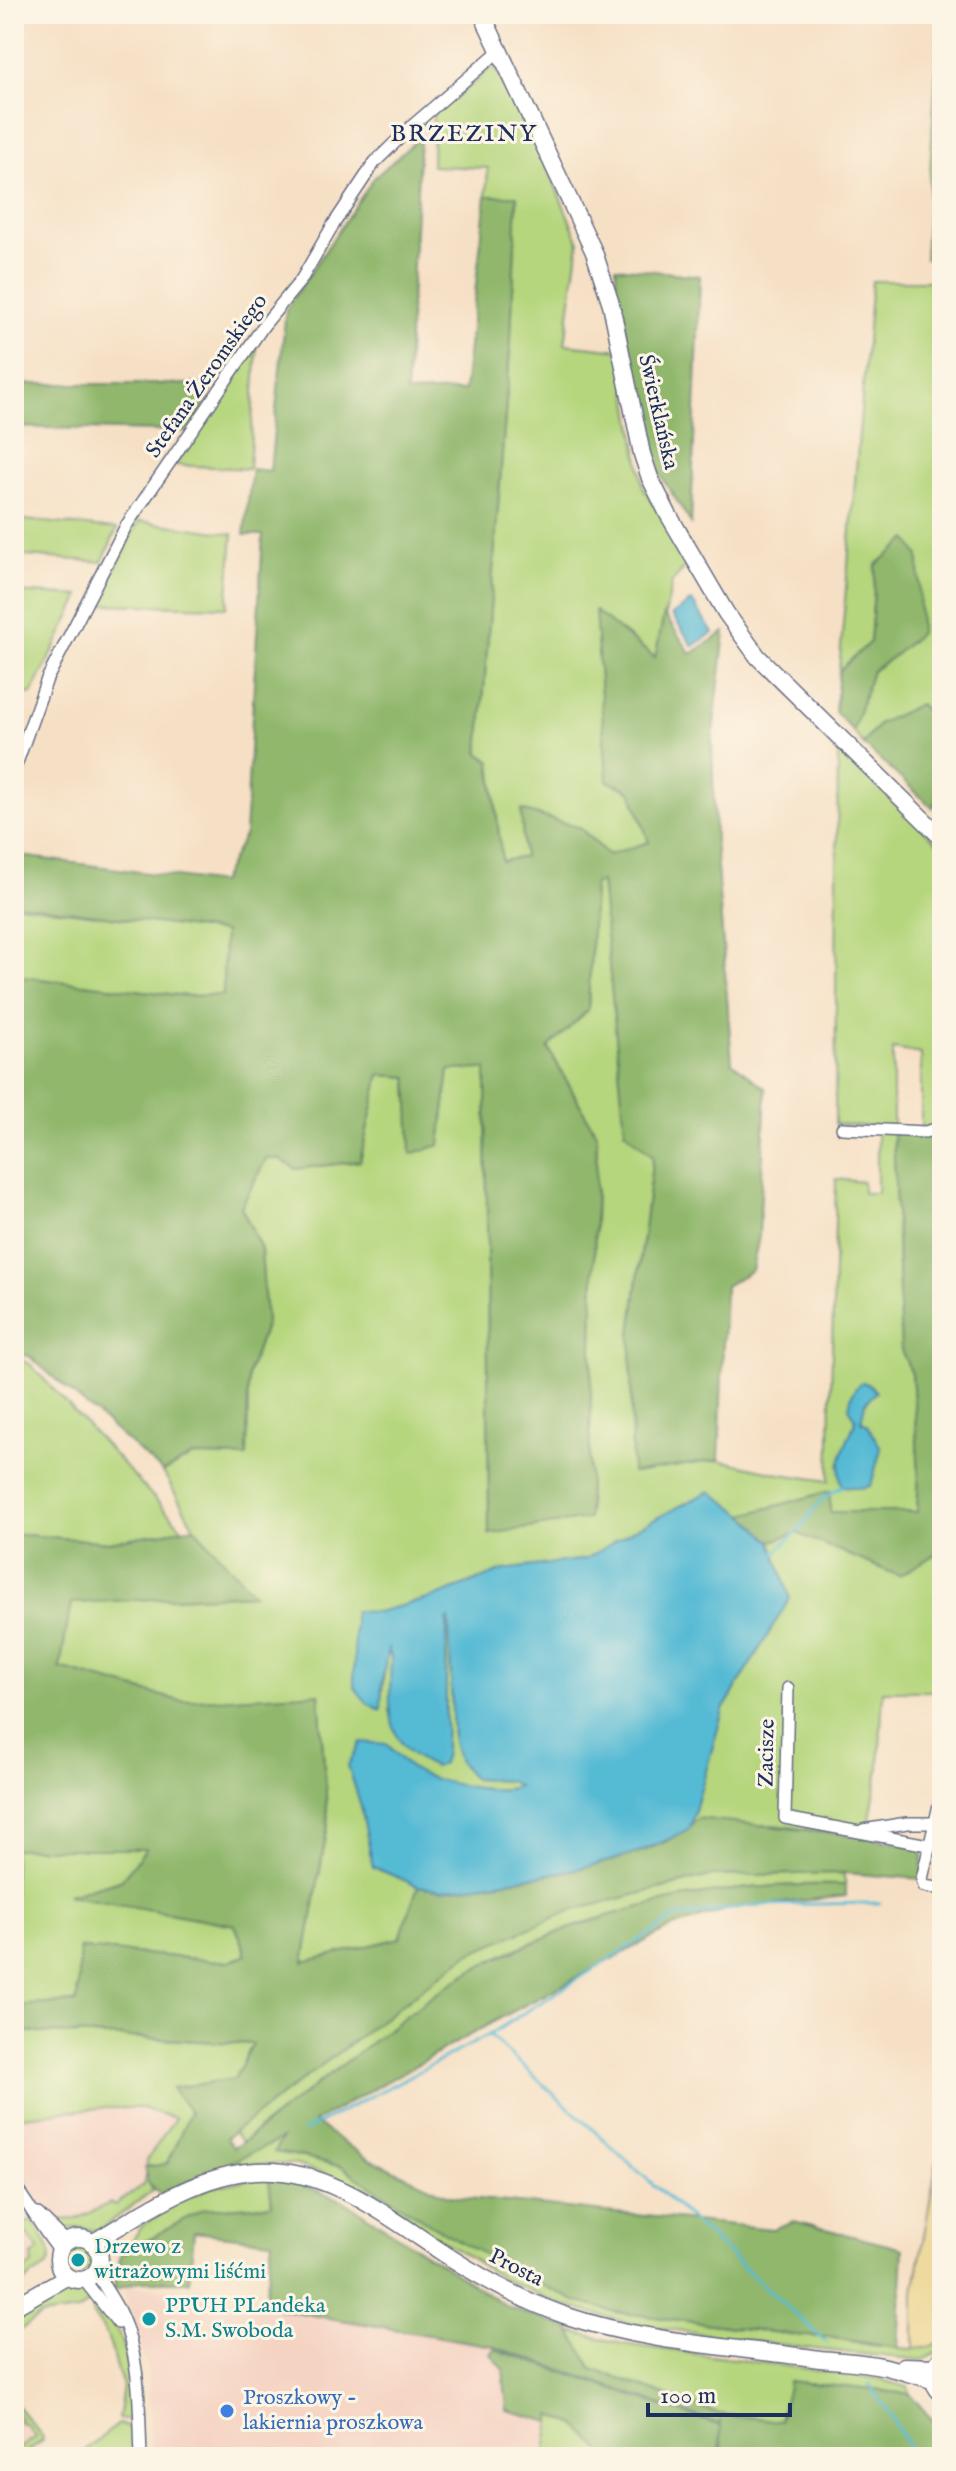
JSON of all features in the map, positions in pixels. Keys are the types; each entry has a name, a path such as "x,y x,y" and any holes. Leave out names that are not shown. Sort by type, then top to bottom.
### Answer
{"main road":[{"name":"Świerklańska","path":"482,14 603,275 642,454 658,495 726,613 758,657 942,838"},
{"name":"Prosta","path":"93,2262 153,2208 185,2189 229,2174 263,2171 308,2176 365,2202 496,2285 572,2317 661,2337 938,2375"},
{"path":"20,2303 42,2286 77,2238 93,2262 75,2280 63,2258"}],"street":[{"name":"Stefana Żeromskiego","path":"14,771 47,679 126,526 264,325 301,280 375,162 499,51"},
{"path":"842,1128 925,1132 942,1127"},
{"name":"Zacisze","path":"788,1688 785,1818 861,1832"},
{"path":"942,1792 938,1823 928,1845 923,1872 924,1886 942,1889"},
{"path":"861,1832 894,1824 938,1823"},
{"path":"861,1832 928,1845"},
{"path":"14,2185 63,2258"},
{"path":"93,2262 128,2337 136,2371 141,2457"}],"shaded area":[{"path":"100,2108 143,2108 175,2118 147,2160 144,2184 115,2205 110,2203 77,2219 59,2219 54,2224 14,2178 14,2117"},
{"path":"14,2193 51,2252 14,2285"},
{"path":"126,2286 169,2290 493,2346 722,2425 722,2457 151,2457 148,2370 124,2290"},
{"path":"14,2402 42,2436 42,2441 19,2457 14,2457"}],"green space":[{"path":"939,19 942,21 942,260 925,259"},
{"path":"494,65 546,164 579,242 565,344 621,350 643,487 690,562 672,582 656,658 596,612 631,791 649,842 608,855 580,828 521,810 525,858 502,862 491,761 479,754 511,338 517,197 486,196 488,168 432,166 433,113 460,95"},
{"path":"420,137 406,393 464,391 486,196 517,196 511,338 479,754 490,760 502,861 524,857 521,810 580,828 608,855 649,842 631,791 607,781 595,611 655,658 664,614 691,654 725,632 712,741 715,841 732,1062 766,1089 759,1236 752,1270 725,1286 719,1460 632,1473 631,1335 653,1156 625,1131 601,882 594,884 588,1010 548,1048 597,1135 588,1519 489,1534 486,1069 449,1070 440,1145 411,1154 408,1077 380,1075 360,1161 296,1169 279,1159 266,1159 241,1207 261,1249 266,1323 248,1374 247,1457 193,1456 163,1472 29,1356 14,1353 14,976 187,996 223,995 224,932 14,904 14,855 220,883 245,834 263,535 244,535 252,469 270,471 286,309 374,178"},
{"path":"616,267 700,276 691,523 654,465 616,284"},
{"path":"872,281 942,281 942,730 941,727 880,723 863,744 853,731 872,671 894,656 876,565 870,642 839,671"},
{"path":"257,346 249,469 175,465"},
{"path":"14,384 215,384 191,432 14,427"},
{"path":"14,519 117,529 102,562 14,555"},
{"path":"139,521 233,534 227,607 97,604"},
{"path":"908,539 919,556 920,633 872,671 853,731 835,712 839,671 870,642 876,565"},
{"path":"14,592 80,596 32,694 14,693"},
{"path":"920,704 942,730 942,786 933,808 863,744 880,723"},
{"path":"838,749 942,847 942,1130 921,1128 921,1054 893,1049 901,1350 912,1374 919,1472 917,1512 829,1512 829,1491 744,1515 710,1491 633,1530 586,1559 504,1570 432,1598 377,1612 355,1612 380,1709 387,1647 391,1657 390,1711 445,1752 449,1619 453,1743 474,1779 510,1781 519,1786 481,1788 436,1779 410,1768 387,1744 348,1765 361,1806 373,1867 418,1886 400,1938 304,1962 328,1824 319,1694 180,1701 60,1668 70,1603 253,1594 194,1527 163,1472 193,1456 247,1457 248,1374 266,1323 261,1249 241,1207 266,1159 279,1159 296,1169 360,1161 379,1075 408,1077 412,1153 440,1145 449,1070 486,1068 489,1533 588,1518 597,1135 548,1047 588,1010 594,884 601,881 653,1156 631,1335 632,1473 719,1460 829,1481 836,1179 863,1182 863,1193 877,1193 877,1127 835,1124","holes":["871,1386 875,1392 862,1414 865,1427 881,1448 871,1485 839,1465 856,1419 854,1414"]},
{"path":"14,904 224,932 223,995 187,996 14,976"},
{"path":"893,1128 942,1130 942,1550 899,1576 797,1533 771,1541 744,1515 830,1491 830,1512 917,1512 919,1472 912,1374 901,1350"},
{"path":"14,1357 30,1364 183,1529 109,1542 14,1534"},
{"path":"194,1527 254,1594 71,1603 60,1668 180,1701 319,1693 328,1824 304,1962 400,1938 418,1886 443,1890 540,1876 617,1860 679,1835 698,1818 867,1837 923,1849 922,1879 843,1873 710,1876 570,1911 468,1954 226,2138 233,2148 445,1987 522,1947 590,1921 698,1895 771,1886 846,1885 846,1896 732,1908 670,1928 314,2122 365,2157 449,2196 772,2229 794,2221 903,2249 898,2348 616,2312 575,2301 433,2226 342,2167 274,2152 282,2139 160,2194 148,2182 144,2167 167,2164 190,2112 172,2088 234,2079 253,2044 14,2031 14,2006 77,2002 80,1948 229,1962 247,1954 235,1925 67,1895 121,1880 146,1849 14,1849 14,1534 109,1542"},
{"path":"797,1533 899,1576 942,1550 942,1691 883,1691 879,1768 868,1830 861,1832 824,1818 829,1832 775,1825 690,1828 723,1710 790,1598 771,1541"},
{"path":"14,1849 147,1849 121,1880 69,1895 235,1925 247,1954 229,1962 81,1948 77,2002 14,2006"},
{"path":"843,1873 846,1885 771,1886 662,1902 590,1921 495,1958 436,1994 242,2142 233,2132 468,1954 570,1911 710,1876"},
{"path":"14,2031 253,2044 234,2079 173,2088 190,2112 167,2164 148,2182 153,2190 99,2231 76,2227 64,2230 56,2224 57,2220 77,2219 110,2203 115,2205 144,2184 147,2160 175,2118 142,2108 100,2108 14,2117"},
{"path":"283,2138 275,2152 342,2167 433,2226 521,2275 616,2312 911,2349 931,2347 942,2342 942,2350 923,2360 813,2349 633,2324 563,2305 505,2280 367,2192 336,2177 293,2164 222,2164"},
{"path":"269,2179 272,2205 203,2209 121,2255 144,2224 183,2200 210,2188 246,2180"},
{"path":"269,2179 296,2183 342,2200 510,2308 569,2328 592,2369 720,2414 780,2421 789,2381 910,2394 940,2429 942,2457 722,2457 720,2420 720,2425 493,2346 277,2309 266,2292 272,2241 194,2232 189,2281 140,2281 113,2290 121,2255 203,2209 272,2205"},
{"path":"32,2220 50,2252 50,2261 22,2285 14,2297 14,2279 33,2264 32,2256 39,2250 26,2233 20,2237 20,2227"},
{"path":"78,2244 84,2245 92,2253 92,2265 84,2273 78,2274 72,2273 64,2265 63,2259 64,2253 72,2245"},
{"path":"71,2288 87,2293 94,2300 78,2311 41,2316 14,2334 14,2319 62,2289"},
{"path":"92,2309 105,2309 119,2335 131,2389 133,2418 130,2421 118,2419 123,2387 107,2335"},
{"path":"571,2331 623,2344 873,2378 908,2387 910,2394 790,2381 780,2421 719,2414 591,2369"},
{"path":"495,2349 721,2426 720,2457 607,2457 577,2425 552,2415 551,2422 507,2410 503,2369 491,2354"},
{"path":"14,2402 42,2436 42,2441 19,2457 14,2457 14,2452 35,2437 26,2425 18,2422 20,2419 14,2411"},
{"path":"552,2414 577,2425 607,2457 545,2457"},
{"path":"119,2424 134,2430 135,2457 75,2457"}],"sand":[{"path":"942,2133 942,2342 914,2349 914,2292"}],"water":[{"path":"692,601 713,633 693,646 672,615"},
{"path":"863,1382 876,1392 865,1403 861,1422 867,1424 881,1448 871,1485 864,1488 843,1486 839,1469 856,1419 849,1408 851,1396"},
{"path":"710,1491 744,1515 771,1541 790,1598 723,1710 690,1828 632,1854 601,1863 443,1890 418,1886 373,1867 361,1806 348,1765 361,1742 387,1744 410,1768 436,1779 482,1788 509,1789 518,1786 509,1781 474,1779 459,1762 453,1743 449,1619 445,1752 442,1764 435,1767 405,1748 397,1736 390,1707 391,1657 388,1649 381,1710 368,1704 354,1687 354,1611 377,1612 432,1598 504,1570 586,1559 633,1530"}],"waterway":[{"path":"775,1553 799,1530 822,1499 843,1486"},
{"path":"304,2131 489,2035 676,1917 755,1905 880,1903"},
{"path":"489,2035 827,2343"},
{"path":"869,2384 914,2457"}],"place":[{"name":"Drzewo z witrażowymi liśćmi","path":"78,2260"},
{"name":"PPUH PLandeka S.M. Swoboda","path":"149,2319"},
{"name":"Proszkowy - lakiernia proszkowa","path":"227,2411"}],"district":[{"name":"BRZEZINY","path":"464,134"}]}
